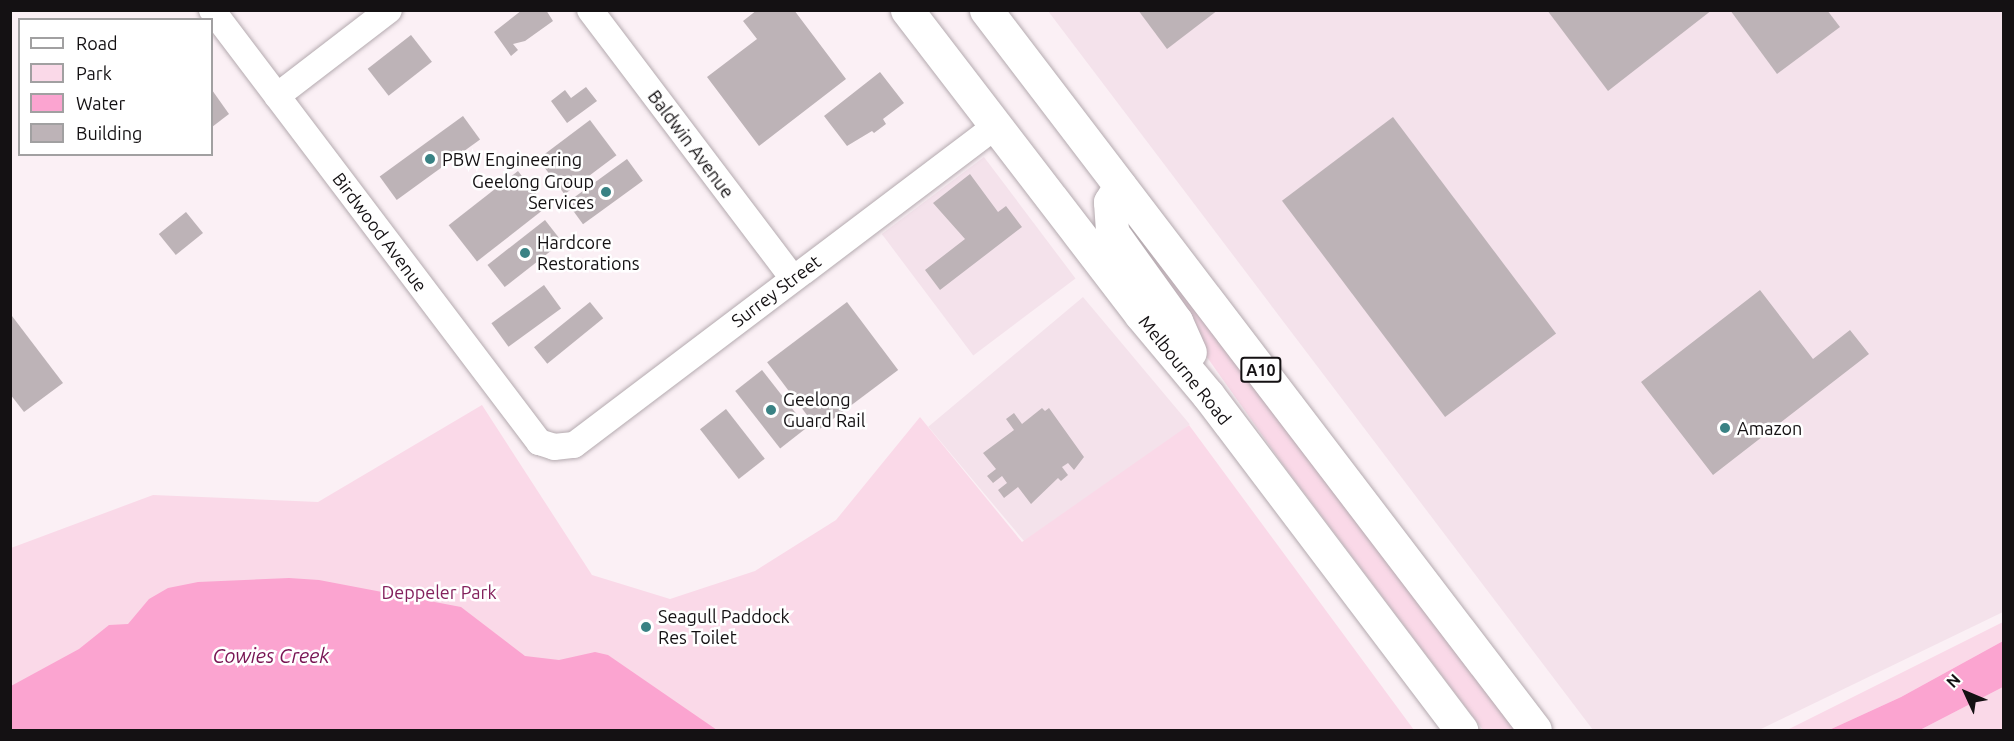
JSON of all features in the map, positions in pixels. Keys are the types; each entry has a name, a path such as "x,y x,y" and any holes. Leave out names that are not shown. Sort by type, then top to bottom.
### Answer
{"highway":[{"name":"Melbourne Road","path":"907,10 1208,395 1461,730"},
{"name":"A10","path":"986,10 1535,730"},
{"path":"1120,186 1110,202 1112,232 1176,321 1208,395"}],"street":[{"name":"Birdwood Avenue","path":"212,10 539,442 554,447"},
{"path":"277,96 389,10"},
{"name":"Baldwin Avenue","path":"590,10 793,278"},
{"name":"Surrey Street","path":"554,447 574,445 996,126"}],"shaded area":[{"path":"1048,11 2003,11 2003,612 1759,730 1593,730"},
{"path":"984,157 1075,278 973,355 882,234"},
{"path":"1083,297 1190,424 1035,554 928,427"}],"green space":[{"path":"1123,215 1517,730 1483,730 1284,466 1129,247"},
{"name":"Deppeler Park","path":"482,405 592,575 670,599 755,571 836,520 920,417 1022,542 1189,425 1414,730 11,730 11,548 153,495 318,502"},
{"path":"2003,622 2003,641 1901,697 1829,730 1787,730"},
{"path":"2003,687 2003,730 1920,730"}],"water":[{"name":"Cowies Creek","path":"289,578 319,580 461,607 525,656 559,660 595,652 608,655 717,730 11,730 11,686 79,649 109,625 128,624 149,599 168,588 198,582"},
{"path":"2003,641 2003,687 1920,730 1829,730 1901,697"}],"building":[{"path":"522,10 546,10 553,21 525,41 513,44 518,50 511,56 494,32"},
{"path":"757,10 794,10 846,79 759,146 707,77 757,39 743,21"},
{"path":"1138,10 1218,10 1167,49"},
{"path":"1547,10 1712,10 1608,91"},
{"path":"1730,10 1827,10 1840,27 1777,74"},
{"path":"411,35 432,62 389,96 368,69"},
{"path":"880,72 904,103 883,119 886,124 874,133 872,131 847,146 824,116"},
{"path":"586,87 597,101 567,123 551,101 565,90 571,98"},
{"path":"213,91 229,114 213,126"},
{"name":"PBW Engineering","path":"463,116 480,139 397,200 380,177"},
{"path":"1393,117 1556,333 1445,417 1282,201"},
{"path":"590,120 616,155 565,194 538,159"},
{"name":"Geelong Group Services","path":"627,159 643,181 583,224 567,202"},
{"path":"518,171 546,207 477,261 449,225"},
{"path":"970,174 998,212 1006,206 1022,227 940,290 925,270 965,239 933,203"},
{"path":"186,212 203,233 176,255 159,234"},
{"name":"Hardcore Restorations","path":"545,220 562,242 505,287 487,265"},
{"path":"544,285 561,308 508,347 491,323"},
{"name":"Amazon","path":"1760,290 1813,359 1850,330 1869,354 1713,475 1641,382"},
{"path":"590,302 603,318 547,364 534,347"},
{"path":"847,302 898,370 818,430 767,362"},
{"path":"12,316 63,383 24,412 10,394"},
{"name":"Geelong Guard Rail","path":"762,370 807,428 780,448 735,391"},
{"path":"1042,408 1045,411 1049,408 1084,457 1074,470 1068,463 1062,467 1068,475 1061,481 1058,478 1031,504 1018,487 1004,498 998,490 1007,483 1002,476 993,483 987,476 996,469 983,453 1014,430 1006,419 1014,413 1022,424"},
{"path":"726,409 765,459 739,479 700,429"},
{"name":"Seagull Paddock Res Toilet","path":"646,620 651,622 653,627 651,632 646,634 641,632 639,627 641,622"}],"place":[{"name":"PBW Engineering","path":"430,159"},
{"name":"Geelong Group Services","path":"606,192"},
{"name":"Hardcore Restorations","path":"525,253"},
{"name":"Geelong Guard Rail","path":"771,410"},
{"name":"Amazon","path":"1725,428"},
{"name":"Seagull Paddock Res Toilet","path":"646,627"}]}
